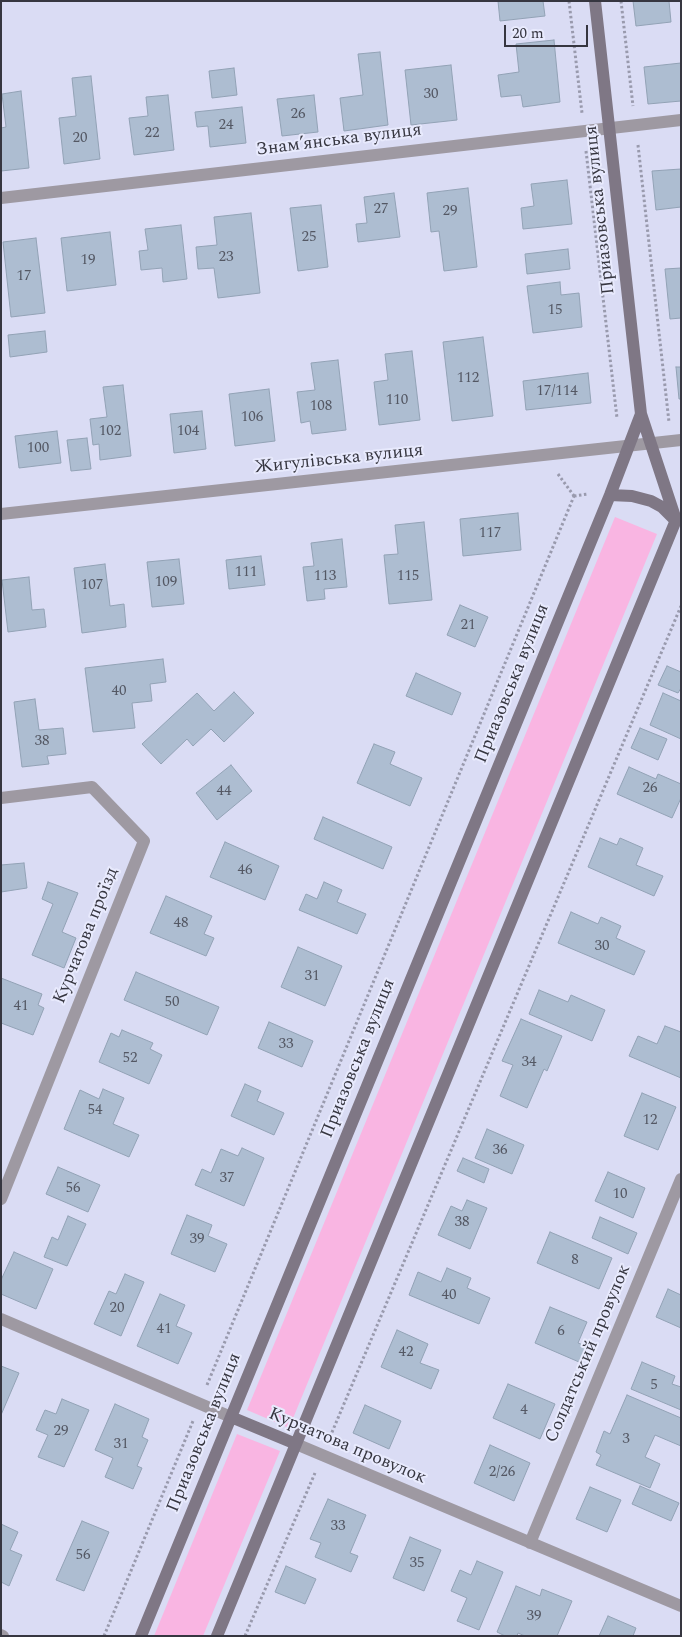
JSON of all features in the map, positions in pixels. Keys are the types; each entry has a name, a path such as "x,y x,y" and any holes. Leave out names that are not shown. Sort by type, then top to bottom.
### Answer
{"street":[{"name":"Приазовська вулиця","path":"595,1 641,414 676,520"},
{"name":"Знам’янська вулиця","path":"1,198 681,120"},
{"name":"Приазовська вулиця","path":"141,1636 610,495 624,447 641,414"},
{"name":"Жигулівська вулиця","path":"1,514 676,440"},
{"path":"217,1636 676,520 662,507 651,501 632,496 610,495"},
{"name":"Курчатова проїзд","path":"1,798 92,788 144,841 1,1199"},
{"name":"Солдатський провулок","path":"530,1543 681,1179"},
{"name":"Курчатова провулок","path":"1,1319 681,1606"}],"path":[{"path":"569,1 624,447"},
{"path":"621,1 635,125 676,440"},
{"path":"104,1636 574,496 589,494"},
{"path":"245,1636 681,606"}],"shaded area":[{"path":"615,517 657,534 289,1428 247,1410"},
{"path":"237,1434 280,1451 203,1636 154,1636"}],"building":[{"path":"498,1 543,1 545,16 500,21"},
{"path":"633,1 669,1 671,22 636,26"},
{"path":"554,40 560,102 523,107 521,95 501,97 498,75 519,72 516,44"},
{"path":"380,52 388,125 344,131 340,98 363,95 358,54"},
{"path":"681,63 681,101 648,104 644,67"},
{"path":"451,65 457,120 411,125 405,70"},
{"path":"234,68 237,95 212,98 209,71"},
{"path":"91,76 100,159 64,164 59,118 76,116 72,78"},
{"path":"21,91 29,168 1,171 1,128 6,127 2,94"},
{"path":"168,95 174,150 134,155 129,118 148,116 146,97"},
{"path":"314,95 318,132 282,136 277,99"},
{"path":"242,107 246,143 210,147 208,126 197,127 195,112"},
{"path":"681,169 681,207 656,210 652,171"},
{"path":"567,180 572,224 523,229 521,208 534,206 531,184"},
{"path":"468,188 477,267 444,271 439,231 431,232 427,193"},
{"path":"394,193 400,237 358,242 356,224 367,223 364,197"},
{"path":"321,205 328,267 298,271 290,208"},
{"path":"251,213 260,293 218,298 214,268 198,269 196,247 217,245 214,217"},
{"path":"181,225 187,279 163,282 162,268 141,270 139,251 148,250 145,229"},
{"path":"110,232 116,285 67,291 61,238"},
{"path":"36,238 45,313 11,317 3,242"},
{"path":"568,249 570,269 527,274 525,254"},
{"path":"681,268 681,318 670,319 665,269"},
{"path":"560,282 561,295 579,293 582,327 533,333 527,286"},
{"path":"45,331 47,352 10,357 8,335"},
{"path":"483,337 493,416 452,421 443,342"},
{"path":"412,351 420,420 379,425 374,382 388,380 385,354"},
{"path":"338,360 346,430 312,434 310,421 301,423 297,392 315,390 311,363"},
{"path":"676,367 681,367 681,399 679,399"},
{"path":"588,373 591,403 526,410 523,381"},
{"path":"123,385 131,456 100,460 99,444 93,445 90,419 107,417 103,387"},
{"path":"269,389 275,441 235,446 229,394"},
{"path":"202,411 206,449 174,453 170,414"},
{"path":"57,431 61,463 19,468 15,436"},
{"path":"87,438 91,469 71,471 67,440"},
{"path":"518,513 521,550 463,556 460,519"},
{"path":"424,522 432,600 389,604 384,555 398,554 395,525"},
{"path":"342,539 347,587 324,589 325,599 307,601 303,567 314,566 311,543"},
{"path":"261,556 265,585 229,589 226,560"},
{"path":"179,559 184,604 152,607 147,562"},
{"path":"105,564 110,606 124,604 126,627 82,633 74,568"},
{"path":"29,577 32,610 44,609 46,627 8,632 2,580"},
{"path":"460,605 488,617 475,647 447,635"},
{"path":"163,659 166,682 150,684 152,701 132,703 135,728 93,732 85,668"},
{"path":"667,666 681,672 681,688 678,693 658,685"},
{"path":"416,673 461,693 452,715 406,696"},
{"path":"234,692 254,713 224,742 211,729 193,746 187,739 161,764 142,744 197,693 214,711"},
{"path":"663,693 681,701 681,739 650,725"},
{"path":"35,699 39,730 63,728 66,754 47,756 49,764 22,767 14,702"},
{"path":"640,728 667,739 658,760 631,748"},
{"path":"374,744 395,752 390,764 422,778 410,806 357,783"},
{"path":"231,765 252,791 217,820 196,793"},
{"path":"629,767 656,779 658,774 681,784 681,798 672,818 617,794"},
{"path":"323,817 392,847 383,869 314,839"},
{"path":"600,838 617,845 620,838 643,848 636,865 663,876 654,896 588,867"},
{"path":"225,842 279,866 265,900 210,877"},
{"path":"24,863 27,888 1,892 1,865"},
{"path":"48,882 78,893 62,932 76,938 64,968 32,955 53,904 42,899"},
{"path":"324,882 342,890 337,902 366,914 357,934 299,910 306,894 317,899"},
{"path":"166,896 212,916 204,934 214,938 206,956 150,933"},
{"path":"571,912 598,924 601,917 621,926 616,938 645,951 634,975 558,943"},
{"path":"298,947 342,966 325,1006 281,987"},
{"path":"136,972 219,1007 207,1035 124,1000"},
{"path":"1,978 42,994 38,1005 44,1008 33,1035 1,1023"},
{"path":"539,990 568,1002 571,995 605,1010 592,1041 529,1014"},
{"path":"521,1019 562,1036 547,1071 544,1069 527,1108 500,1096 513,1065 502,1061"},
{"path":"269,1022 313,1041 302,1067 258,1048"},
{"path":"665,1026 681,1032 681,1078 629,1056 638,1036 657,1044"},
{"path":"122,1030 153,1043 150,1049 162,1055 149,1084 99,1062 111,1033 119,1037"},
{"path":"245,1084 261,1091 257,1101 284,1113 274,1135 231,1116"},
{"path":"103,1089 124,1098 113,1124 139,1135 129,1157 64,1129 80,1090 99,1099"},
{"path":"642,1093 676,1107 658,1150 624,1136"},
{"path":"487,1129 524,1145 512,1174 475,1158"},
{"path":"242,1148 264,1158 244,1206 195,1185 202,1169 211,1173 221,1149 238,1156"},
{"path":"463,1158 489,1169 484,1183 457,1171"},
{"path":"58,1167 100,1185 88,1212 46,1194"},
{"path":"608,1172 645,1188 633,1218 595,1201"},
{"path":"467,1200 487,1208 470,1249 438,1235 451,1206 462,1211"},
{"path":"187,1215 212,1225 208,1236 227,1244 215,1272 171,1254"},
{"path":"68,1216 86,1224 67,1266 44,1257 52,1237 58,1240"},
{"path":"600,1217 637,1233 628,1254 592,1238"},
{"path":"550,1232 612,1258 599,1289 537,1263"},
{"path":"14,1252 53,1269 36,1309 1,1294 1,1280"},
{"path":"447,1268 471,1278 467,1288 490,1298 479,1324 409,1295 418,1272 441,1282"},
{"path":"125,1274 144,1282 121,1336 94,1324 109,1291 116,1294"},
{"path":"668,1289 681,1295 681,1328 656,1317"},
{"path":"160,1294 185,1305 176,1326 192,1333 178,1364 137,1346"},
{"path":"550,1307 587,1322 578,1343 586,1346 579,1362 535,1343"},
{"path":"397,1330 428,1344 420,1363 439,1370 431,1389 381,1367"},
{"path":"642,1362 675,1376 672,1384 681,1387 681,1410 631,1389"},
{"path":"1,1366 19,1373 1,1415"},
{"path":"508,1384 555,1404 540,1439 493,1418"},
{"path":"627,1395 681,1418 681,1446 655,1435 645,1457 660,1464 650,1488 596,1465 601,1455 596,1452 604,1431 610,1434"},
{"path":"62,1399 89,1410 64,1467 38,1457 48,1435 36,1430 45,1410 56,1414"},
{"path":"115,1404 149,1419 142,1437 148,1440 137,1466 142,1468 133,1489 105,1477 113,1458 95,1450"},
{"path":"365,1405 401,1421 389,1449 353,1433"},
{"path":"490,1445 530,1463 514,1501 474,1483"},
{"path":"640,1486 679,1503 671,1521 632,1504"},
{"path":"590,1487 621,1500 607,1532 576,1519"},
{"path":"328,1499 366,1515 350,1553 358,1556 351,1572 315,1557 321,1543 310,1539"},
{"path":"82,1521 109,1532 84,1591 56,1580"},
{"path":"1,1524 18,1532 10,1550 22,1555 9,1586 1,1582"},
{"path":"410,1537 441,1550 424,1591 393,1578"},
{"path":"477,1561 503,1572 479,1630 457,1621 467,1598 451,1591 460,1570 471,1575"},
{"path":"286,1566 316,1579 305,1604 275,1592"},
{"path":"516,1586 540,1596 542,1589 572,1601 557,1636 525,1636 518,1633 517,1636 505,1636 497,1632"},
{"path":"608,1616 636,1628 633,1636 599,1636"}]}
